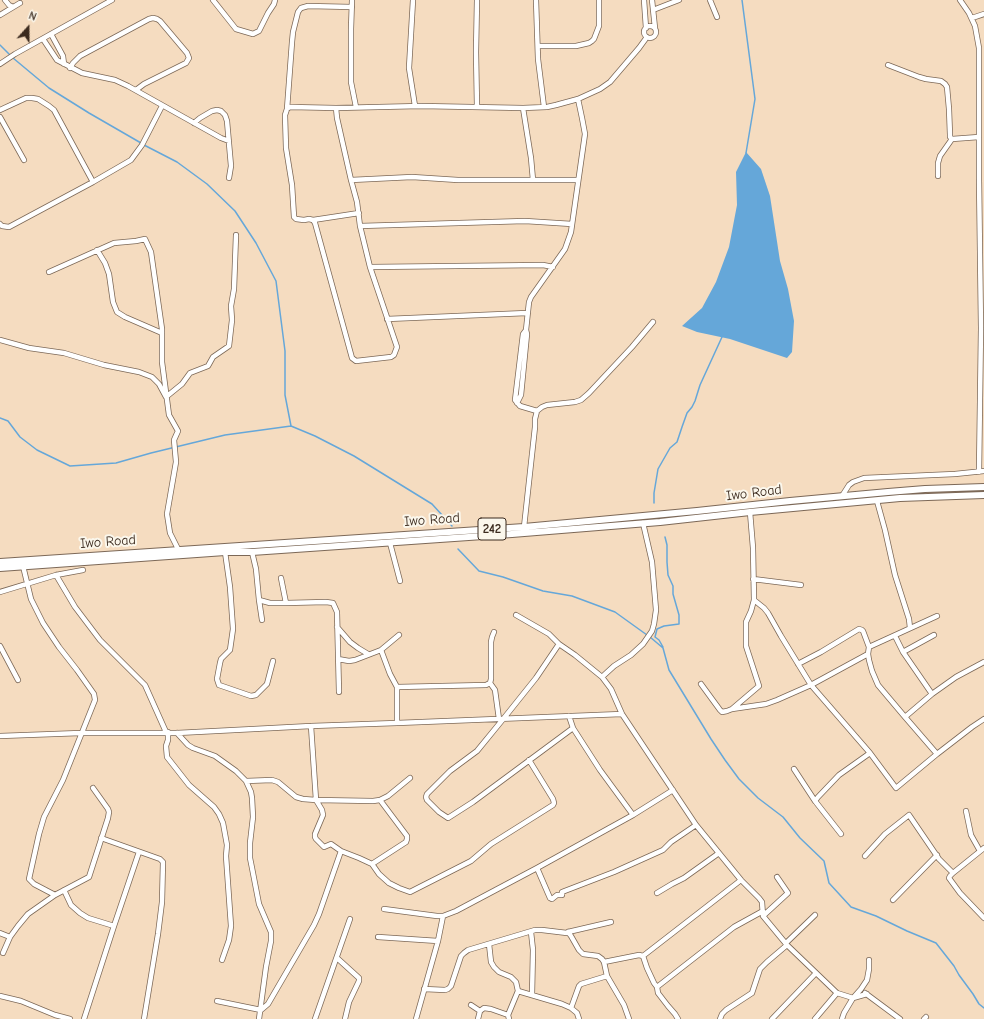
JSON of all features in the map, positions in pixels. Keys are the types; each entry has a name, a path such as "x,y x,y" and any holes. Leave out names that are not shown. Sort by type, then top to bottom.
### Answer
{"main road":[{"name":"Iwo Road","path":"0,562 524,527 842,496 925,489 984,487"},
{"name":"Iwo Road","path":"0,568 512,534 643,523 791,508 984,494"},
{"path":"790,501 791,508"},
{"path":"288,542 289,549"}],"street":[{"path":"5,0 13,7"},
{"path":"0,64 50,34 112,0"},
{"path":"213,0 236,29 253,34 259,31 275,0"},
{"path":"352,0 351,82 356,107"},
{"path":"413,0 410,68 415,106"},
{"path":"477,107 476,66 478,0"},
{"path":"536,0 538,58 544,107"},
{"path":"538,46 576,46 592,41 599,26 599,0"},
{"path":"644,0 646,28 644,31 647,37"},
{"path":"647,37 652,38 656,34 652,0"},
{"path":"653,10 679,0"},
{"path":"710,0 717,18"},
{"path":"842,496 849,485 864,478 982,472 982,212 979,137 982,92 979,48 975,26 972,18 960,0"},
{"path":"0,15 20,3"},
{"path":"352,8 308,6 301,8 298,12 292,37 287,109 285,115 286,148 292,185 294,217 296,219 313,220 359,213"},
{"path":"972,18 984,14"},
{"path":"70,68 80,56 149,19 155,18 160,21 187,53 189,58 186,63 144,84 136,90"},
{"path":"646,28 648,26 655,28"},
{"path":"50,34 63,56 64,64"},
{"path":"287,109 415,106 523,108 556,105 578,99 610,82 647,37"},
{"path":"43,38 57,60 70,68 82,73 114,80 136,90 162,106 229,141"},
{"path":"49,49 56,44"},
{"path":"888,65 918,77 941,81 945,84 947,87 950,137 952,139"},
{"path":"0,110 26,98 38,99 49,106 54,110 93,182"},
{"path":"537,411 520,406 515,400 523,334 526,330 531,297 553,267 568,242 585,134 578,99"},
{"path":"0,224 2,226 9,227 131,160 142,146 162,106"},
{"path":"313,220 352,358 356,361 391,357 397,347 370,267 360,226 357,202 337,118 336,108"},
{"path":"523,108 533,180"},
{"path":"194,123 212,111 221,111 225,115 227,120 231,166 230,178"},
{"path":"0,116 24,160"},
{"path":"952,139 979,137"},
{"path":"938,176 938,162 940,156 952,139"},
{"path":"351,180 412,177 458,180 578,180"},
{"path":"360,226 525,221 572,224"},
{"path":"166,397 182,384 190,373 208,366 213,357 229,346 232,320 231,306 234,289 236,235"},
{"path":"49,272 114,243 145,239 151,252 162,333 162,362 169,415 178,431 174,440 176,462 167,514 170,532 178,549"},
{"path":"97,250 109,274 113,302 117,312 162,333"},
{"path":"370,267 536,265 553,267"},
{"path":"387,319 528,313"},
{"path":"524,527 537,411 542,406 581,400 632,347 653,322"},
{"path":"0,340 30,348 64,353 104,365 139,372 152,377 159,384 166,397"},
{"path":"877,501 895,575 909,619 910,628"},
{"path":"701,684 722,712 727,712 732,709 759,686 746,646 746,622 754,600 753,548 750,512"},
{"path":"602,677 643,644 652,631 654,624 656,610 652,562 643,523"},
{"path":"390,543 400,581"},
{"path":"225,552 230,587 232,629 230,650 221,659 220,663 217,679 219,685 251,696 256,694 267,684 273,661"},
{"path":"252,552 256,569 262,620"},
{"path":"23,566 26,584 31,599 43,623 94,694 95,700 81,733 71,763 44,817 29,879 34,884 55,895"},
{"path":"0,592 56,575 83,570"},
{"path":"56,575 75,607 100,640 145,685 167,732 167,757 189,784 214,807 223,823 226,845 231,926 229,940 222,960"},
{"path":"281,578 286,603"},
{"path":"753,579 801,585"},
{"path":"259,600 270,603 326,602 333,604 337,612 338,627 338,692"},
{"path":"754,600 768,613 811,685 870,753 896,788 972,726 984,720"},
{"path":"516,615 549,634 559,644 602,677 611,689 622,714 696,825 741,880 759,898 762,902 763,914 786,944 837,993 853,998 867,994"},
{"path":"869,647 937,616"},
{"path":"338,627 350,642 368,654"},
{"path":"798,664 859,629 862,630 869,647 868,654 872,671 878,685 937,754"},
{"path":"494,632 491,642 490,683 497,695 502,719"},
{"path":"338,659 349,661 355,660 380,650 399,635"},
{"path":"895,636 903,652 932,694"},
{"path":"903,652 934,636"},
{"path":"559,644 536,678 476,751 450,771 427,794 427,800 439,812 448,818 473,802 573,728"},
{"path":"0,646 18,680"},
{"path":"380,650 397,687 397,723"},
{"path":"732,709 766,704 777,700 811,685 868,654"},
{"path":"904,717 956,677 984,662"},
{"path":"397,687 486,685 490,683"},
{"path":"745,699 751,706"},
{"path":"0,736 81,733 177,733 311,726 622,714"},
{"path":"569,716 573,728 600,770 632,815"},
{"path":"311,726 316,800 322,810 323,815 315,834 316,839 324,847 331,844 342,851 372,864 389,883 410,892 470,861 491,844 553,805 553,799 529,760"},
{"path":"177,733 188,745 215,756 236,771 246,781 252,798 253,817 250,843 252,868 259,904 271,932 271,941 259,1019"},
{"path":"815,802 839,775 870,753"},
{"path":"794,769 815,802 842,834"},
{"path":"246,781 272,780 278,782 296,797 302,799 372,801 380,800 388,796 410,778"},
{"path":"3,953 10,937 28,914 55,895 89,877 109,812 93,788"},
{"path":"384,909 431,916 443,916 456,911 537,868 632,815 673,790"},
{"path":"372,864 406,842 407,839 407,836 380,800"},
{"path":"966,811 971,835 982,849 949,878 964,897 984,918"},
{"path":"865,856 885,834 910,815 939,859 953,873"},
{"path":"537,868 550,898 552,899 557,895 562,895 562,892 614,872 663,850 696,825"},
{"path":"101,838 160,859 164,865 162,902 158,934 144,1019"},
{"path":"261,1010 268,1004 320,914 342,851"},
{"path":"84,1019 140,852"},
{"path":"656,893 684,878 719,853"},
{"path":"893,900 937,855"},
{"path":"658,987 734,927 763,914 788,893 777,877"},
{"path":"604,962 643,956 741,880"},
{"path":"64,890 70,905 80,913 88,918 114,926"},
{"path":"720,1019 726,1010 752,993 760,969 815,915"},
{"path":"416,1019 438,942 443,916"},
{"path":"315,1019 350,920"},
{"path":"424,989 448,989 451,986 462,956 468,950 535,930 567,933 611,922"},
{"path":"531,932 534,950 532,995"},
{"path":"568,932 572,936 578,950 583,954 598,956 602,959 607,976 624,1005 629,1019"},
{"path":"0,933 10,937"},
{"path":"378,937 438,942"},
{"path":"478,1019 480,1011 484,1008 491,1009 509,1017 518,991 516,982 511,977 499,972 494,967 491,962 489,944"},
{"path":"643,956 654,983 658,987 658,993 678,1019"},
{"path":"337,958 358,978 359,981 349,1002 345,1019"},
{"path":"842,1019 853,998 867,980 869,969 868,960"},
{"path":"772,1019 816,973"},
{"path":"571,1008 581,984 607,976"},
{"path":"861,989 900,1019"},
{"path":"518,991 571,1008 577,1013 579,1019"},
{"path":"815,1019 837,993"},
{"path":"0,996 21,1001 55,1017 70,1019"},
{"path":"217,1001 261,1010"},
{"path":"471,1005 480,1011"}],"water":[{"path":"746,152 761,169 770,196 780,261 788,289 794,321 792,352 787,358 730,339 697,332 682,326 702,308 716,282 729,247 737,205 736,172"}],"waterway":[{"path":"742,0 755,99 746,153"},
{"path":"0,45 10,55"},
{"path":"13,58 49,88 141,143"},
{"path":"144,145 177,162 207,184 235,211 256,243 276,281 285,351 285,395 291,426 315,436 354,456 432,504 452,526"},
{"path":"654,503 658,469 670,448 677,442 687,413 695,401 700,385 722,337"},
{"path":"0,418 8,421 20,437 37,450 70,466 116,463 225,435 291,426"},
{"path":"663,647 659,640 655,637 657,629 664,626 679,624 679,615 673,594 673,586 668,575 667,545 665,537"},
{"path":"458,549 479,571 503,577 543,591 572,596 615,612 647,635"},
{"path":"650,637 663,648 669,670 725,760 739,779 758,798 783,817 800,838 824,861 829,883 851,907 876,916 936,943 954,966 979,1004 984,1008"}]}
